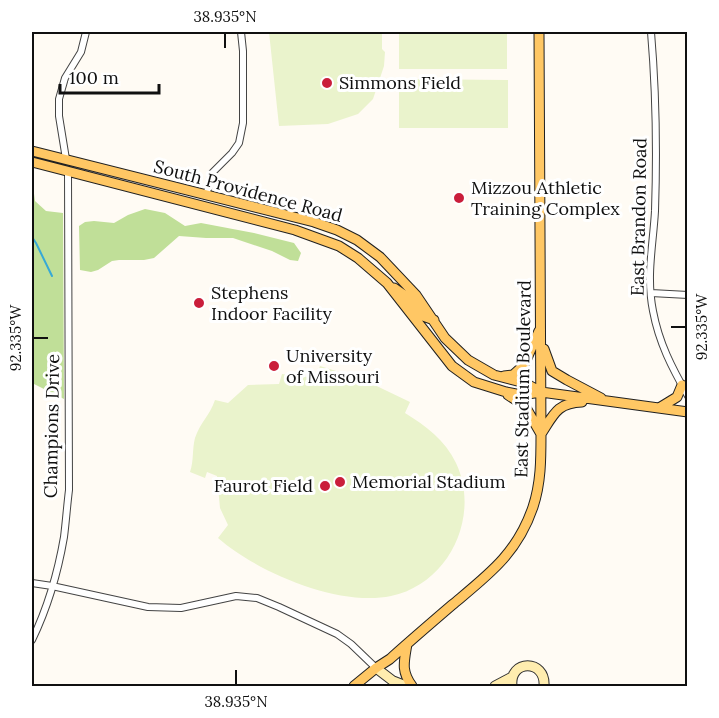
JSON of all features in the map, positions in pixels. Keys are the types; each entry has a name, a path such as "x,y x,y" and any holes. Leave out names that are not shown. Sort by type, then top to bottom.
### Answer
{"main road":[{"name":"East Stadium Boulevard","path":"354,687 494,570 514,545 526,524 536,496 542,434 539,32"},
{"name":"South Providence Road","path":"32,151 338,230 357,240 380,257 416,295 445,338 468,360 494,375 525,383 541,392"},
{"name":"South Providence Road","path":"32,162 295,230 339,246 358,258 387,283 452,366 474,382 521,395 541,392 687,412"},
{"path":"387,283 404,295 423,316 434,320"},
{"path":"501,377 513,375 524,365 541,326"},
{"path":"541,326 545,352 552,371 606,401"},
{"path":"659,408 677,397 682,385"},
{"path":"497,390 525,406 542,434 556,411 562,406 571,403 606,401"},
{"path":"407,643 404,668 407,680 412,687"}],"street":[{"path":"66,159 59,116 59,99 65,78 81,52 86,32"},
{"path":"206,196 212,173 239,143 243,123 241,32"},
{"name":"East Brandon Road","path":"651,32 655,83 656,175 649,271 651,293 660,341 687,396"},
{"name":"Champions Drive","path":"32,640 52,586 63,538 69,490 68,171"},
{"path":"651,293 687,295"},
{"path":"32,583 148,607 181,608 236,596 257,598 337,634 376,668 393,681 406,687"},
{"path":"495,687 512,682 518,669 529,666 539,670 544,683 553,687"}],"green space":[{"name":"Simmons Field","path":"269,32 382,32 382,49 385,52 384,66 373,99 358,114 328,124 279,126"},
{"path":"399,32 507,32 507,69 399,69"},
{"path":"399,79 508,80 508,128 399,128"},
{"path":"32,179 35,201 46,211 63,213 64,399 32,383"},
{"path":"145,209 165,213 185,226 201,223 294,243 301,253 298,261 290,260 272,251 233,238 179,236 154,258 112,261 91,272 80,270 79,226 85,222 94,221 114,223"},
{"name":"Memorial Stadium","path":"320,366 362,379 410,402 405,413 434,434 456,463 463,483 465,504 462,525 455,545 444,563 429,578 411,589 391,596 370,598 347,596 299,584 254,563 218,538 228,525 220,508 217,476 207,472 205,478 190,472 195,438 215,400 228,403 248,385 279,384 282,374 316,378"}],"waterway":[{"path":"32,237 52,276"}],"place":[{"name":"Simmons Field","path":"327,83"},
{"name":"Mizzou Athletic Training Complex","path":"459,198"},
{"name":"Stephens Indoor Facility","path":"199,303"},
{"name":"University of Missouri","path":"274,366"},
{"name":"Memorial Stadium","path":"340,482"},
{"name":"Faurot Field","path":"325,486"}]}
